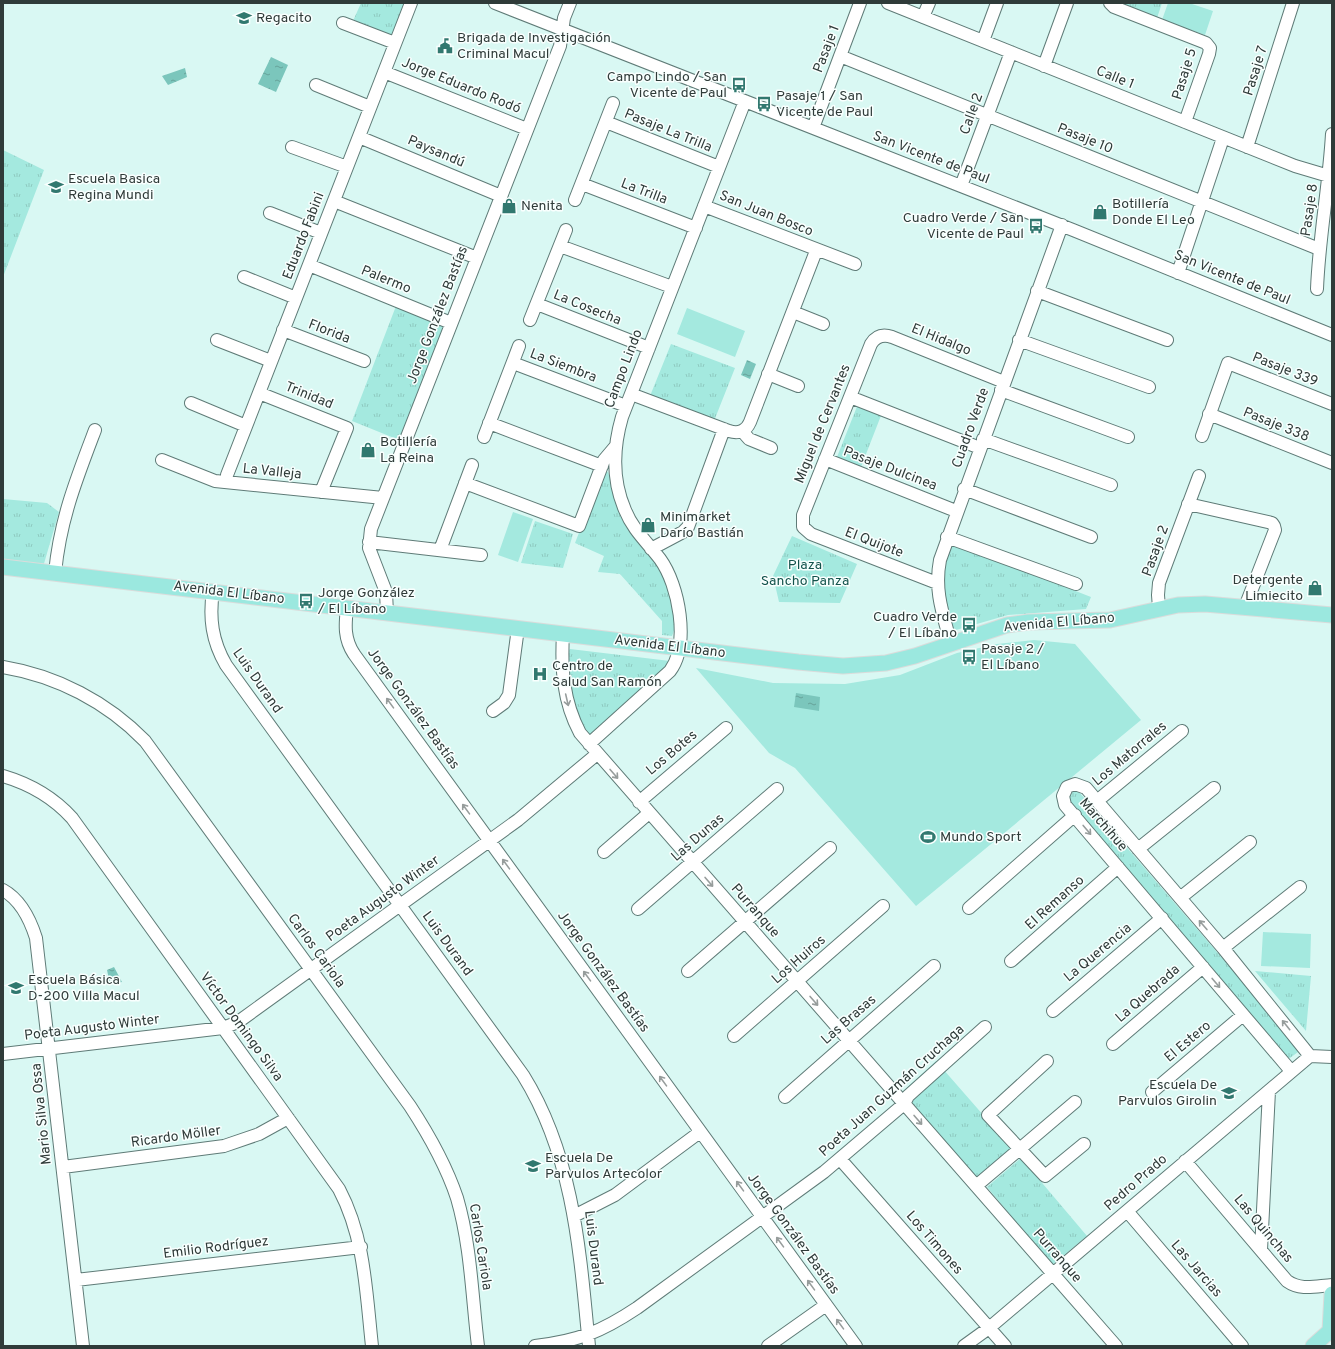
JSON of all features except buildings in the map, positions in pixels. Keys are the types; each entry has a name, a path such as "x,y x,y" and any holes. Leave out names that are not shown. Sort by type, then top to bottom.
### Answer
{"main road":[{"name":"Avenida El Líbano","path":"3,567 679,648 843,666 875,664 900,660 1007,625 1029,622 1110,620 1159,608 1192,604 1332,614"},
{"path":"1313,1346 1331,1330 1332,1294"}],"street":[{"name":"Eduardo Fabini","path":"227,480 227,475 411,3"},
{"name":"San Vicente de Paul","path":"495,3 1062,225 1332,334"},
{"name":"Jorge González Bastías","path":"387,613 386,592 371,554 369,542 371,529 561,41 564,18 570,3"},
{"name":"Pasaje 1","path":"813,128 860,3"},
{"name":"Calle 1","path":"888,3 1306,171 1331,177"},
{"path":"923,17 928,3"},
{"path":"983,41 997,3"},
{"path":"1044,66 1067,3"},
{"name":"Pasaje 5","path":"1110,3 1114,8 1206,43 1210,48 1210,54 1185,122"},
{"name":"Pasaje 7","path":"1248,147 1293,3"},
{"path":"343,22 395,43"},
{"name":"Calle 2","path":"961,186 1011,52"},
{"name":"Pasaje 10","path":"840,56 1319,249"},
{"name":"Jorge Eduardo Rodó","path":"384,72 527,129"},
{"path":"316,85 370,107"},
{"name":"Campo Lindo","path":"679,648 679,614 674,588 666,569 636,532 624,508 616,479 615,447 630,394 745,101"},
{"path":"575,200 613,103"},
{"name":"Pasaje La Trilla","path":"606,122 719,168"},
{"name":"Pasaje 8","path":"1317,289 1319,249 1331,177 1332,134"},
{"name":"Paysandú","path":"359,137 501,196"},
{"path":"1178,273 1223,138"},
{"path":"292,147 347,167"},
{"name":"La Trilla","path":"582,184 696,228"},
{"path":"334,201 477,258"},
{"name":"San Juan Bosco","path":"704,206 816,251 855,264"},
{"path":"270,213 321,233"},
{"name":"Cuadro Verde","path":"951,644 940,604 937,583 940,560 947,537 951,508 964,489 1062,225"},
{"name":"La Cosecha","path":"530,320 566,230"},
{"path":"560,246 672,287"},
{"name":"San Juan Bosco","path":"742,431 750,422 816,251"},
{"name":"Palermo","path":"309,266 452,323"},
{"path":"244,277 296,298"},
{"path":"1037,292 1167,340"},
{"name":"La Cosecha","path":"537,304 649,348"},
{"path":"793,312 823,324"},
{"name":"Florida","path":"284,330 364,361"},
{"name":"El Hidalgo","path":"879,336 892,337 991,376 1002,386"},
{"name":"Miguel de Cervantes","path":"803,526 802,515 871,344 879,336"},
{"path":"217,340 271,361"},
{"path":"1020,340 1149,387"},
{"name":"La Siembra","path":"484,437 519,346"},
{"name":"La Siembra","path":"513,363 626,406"},
{"name":"Pasaje 339","path":"1209,414 1228,363 1332,404"},
{"path":"768,374 798,386"},
{"path":"1002,386 1128,437"},
{"name":"Trinidad","path":"259,393 347,428 321,492"},
{"path":"630,394 733,432 742,431 748,438 771,448"},
{"path":"850,397 981,443 1111,485"},
{"path":"191,403 246,426"},
{"path":"1202,436 1209,414"},
{"name":"Pasaje 338","path":"1209,414 1332,463"},
{"path":"489,423 602,466"},
{"path":"651,549 683,532 688,527 724,429"},
{"path":"55,573 57,550 68,503 95,430"},
{"path":"465,483 579,526 607,455 615,447"},
{"name":"Pasaje Dulcinea","path":"825,459 951,508"},
{"name":"La Valleja","path":"162,460 209,479 227,480 231,483 383,498"},
{"path":"440,550 472,465"},
{"name":"Pasaje 2","path":"1159,608 1158,595 1160,583 1199,476"},
{"path":"964,489 1091,537"},
{"path":"1188,504 1272,523 1274,526 1275,530 1245,607"},
{"name":"El Quijote","path":"803,526 811,534 937,583"},
{"path":"947,537 1076,584"},
{"path":"369,542 481,554"},
{"name":"Luis Durand","path":"213,591 211,605 212,628 217,648 226,665 533,1092 547,1118 558,1148 574,1216 589,1341"},
{"name":"Jorge González Bastías","path":"347,608 346,632 350,647 856,1346"},
{"path":"493,711 504,703 509,695 518,628"},
{"name":"Purranque","path":"563,634 562,668 566,698 574,722 589,744 1116,1346"},
{"path":"589,744 670,671 676,661 679,648"},
{"name":"Carlos Cariola","path":"3,667 39,676 84,694 111,711 135,730 155,753 410,1106 444,1164 456,1198 465,1230 478,1346"},
{"name":"Los Botes","path":"639,802 726,728"},
{"name":"Los Matorrales","path":"1097,801 1182,730"},
{"name":"Poeta Augusto Winter","path":"3,1054 223,1028 238,1022 546,798 597,754"},
{"name":"Víctor Domingo Silva","path":"3,776 25,783 41,792 68,814 339,1190 352,1215 361,1247 372,1346"},
{"name":"Marchihue","path":"1291,1071 1065,805 1063,796 1067,787 1080,784 1097,801 1223,948 1310,1056"},
{"path":"1138,849 1214,788"},
{"name":"Las Dunas","path":"638,909 777,789"},
{"path":"604,852 649,813"},
{"path":"969,908 1075,815"},
{"path":"1180,898 1250,842"},
{"path":"688,971 830,848"},
{"name":"El Remanso","path":"1011,961 1118,867"},
{"path":"1223,948 1300,886"},
{"name":"Mario Silva Ossa","path":"3,890 22,907 32,926 36,938 83,1346"},
{"name":"Los Huiros","path":"734,1036 883,906"},
{"name":"La Querencia","path":"1053,1011 1162,918"},
{"name":"Las Brasas","path":"785,1097 934,966"},
{"name":"La Quebrada","path":"1114,1044 1203,967"},
{"name":"El Estero","path":"1152,1092 1243,1015"},
{"name":"Poeta Juan Guzmán Cruchaga","path":"534,1346 589,1341 605,1328 637,1308 763,1218 840,1160 904,1104 908,1096 985,1027"},
{"path":"1310,1056 1332,1057"},
{"name":"Pedro Prado","path":"964,1346 989,1328 1310,1056"},
{"path":"1047,1061 988,1115 1045,1176 1084,1144"},
{"path":"1261,1250 1268,1091"},
{"path":"976,1186 1075,1102"},
{"name":"Ricardo Möller","path":"63,1167 224,1146 259,1134 288,1118"},
{"path":"574,1216 615,1195 700,1132"},
{"name":"Los Timones","path":"840,1160 1005,1346"},
{"name":"Las Quinchas","path":"1185,1161 1287,1281 1294,1286 1301,1288 1332,1286"},
{"name":"Las Jarcias","path":"1127,1211 1242,1346"},
{"name":"Emilio Rodríguez","path":"76,1280 361,1247"},
{"path":"768,1346 826,1305"}],"green space":[{"path":"361,3 404,3 391,37 353,21"},
{"path":"1116,3 1162,3 1157,18"},
{"path":"1168,3 1189,3 1213,11 1205,35 1162,20"},
{"path":"3,150 44,170 3,277"},
{"path":"396,306 444,325 399,440 352,421"},
{"path":"687,308 745,331 735,357 677,334"},
{"path":"671,344 735,368 714,421 650,396"},
{"path":"858,404 882,413 861,467 837,457"},
{"path":"603,471 608,472 622,516 661,571 667,583 671,596 675,622 672,636 662,635 662,621 620,574 598,572 604,556 575,543"},
{"path":"3,499 47,503 59,512 43,567 3,563"},
{"path":"513,512 533,519 518,562 498,555"},
{"path":"535,521 573,534 563,568 521,563"},
{"name":"Plaza Sancho Panza","path":"792,536 857,564 840,603 779,602 773,576"},
{"path":"953,543 1091,597 1086,609 1008,615 956,630 949,625 941,586 945,562"},
{"name":"Mundo Sport","path":"1034,640 1075,644 1141,720 916,906 795,768 769,753 696,668 773,683 845,684 900,675 957,653 997,644"},
{"path":"570,649 670,661 669,669 591,737 578,717 572,697 567,653"},
{"path":"1072,790 1079,792 1297,1045 1298,1052 1290,1058 1283,1056 1068,802 1067,793"},
{"path":"1263,932 1311,934 1310,968 1261,966"},
{"path":"1255,971 1311,976 1306,1031"},
{"path":"936,1061 1012,1148 977,1178 902,1092"},
{"path":"1021,1158 1087,1236 1052,1265 987,1187"}],"water":[{"path":"271,57 288,65 276,92 258,84"},
{"path":"185,68 187,77 168,85 162,76"},
{"path":"747,360 756,364 750,379 741,375"},
{"path":"796,693 820,697 819,711 794,707"},
{"path":"114,967 122,982 110,984 107,970"}],"place":[{"name":"Regacito","path":"244,18"},
{"name":"Brigada de Investigación Criminal Macul","path":"445,46"},
{"name":"Campo Lindo / San Vicente de Paul","path":"739,85"},
{"name":"Pasaje 1 / San Vicente de Paul","path":"764,104"},
{"name":"Escuela Basica Regina Mundi","path":"56,187"},
{"name":"Nenita","path":"509,206"},
{"name":"Botillería Donde El Leo","path":"1100,212"},
{"name":"Cuadro Verde / San Vicente de Paul","path":"1036,226"},
{"name":"Botillería La Reina","path":"368,450"},
{"name":"Minimarket Darío Bastián","path":"648,525"},
{"name":"Detergente Limiecito","path":"1315,588"},
{"name":"Jorge González / El Líbano","path":"306,601"},
{"name":"Cuadro Verde / El Líbano","path":"969,625"},
{"name":"Pasaje 2 / El Líbano","path":"969,657"},
{"name":"Centro de Salud San Ramón","path":"540,674"},
{"name":"Mundo Sport","path":"928,837"},
{"name":"Escuela Básica D-200 Villa Macul","path":"16,988"},
{"name":"Escuela De Parvulos Girolin","path":"1229,1093"},
{"name":"Escuela De Parvulos Artecolor","path":"533,1166"}]}
